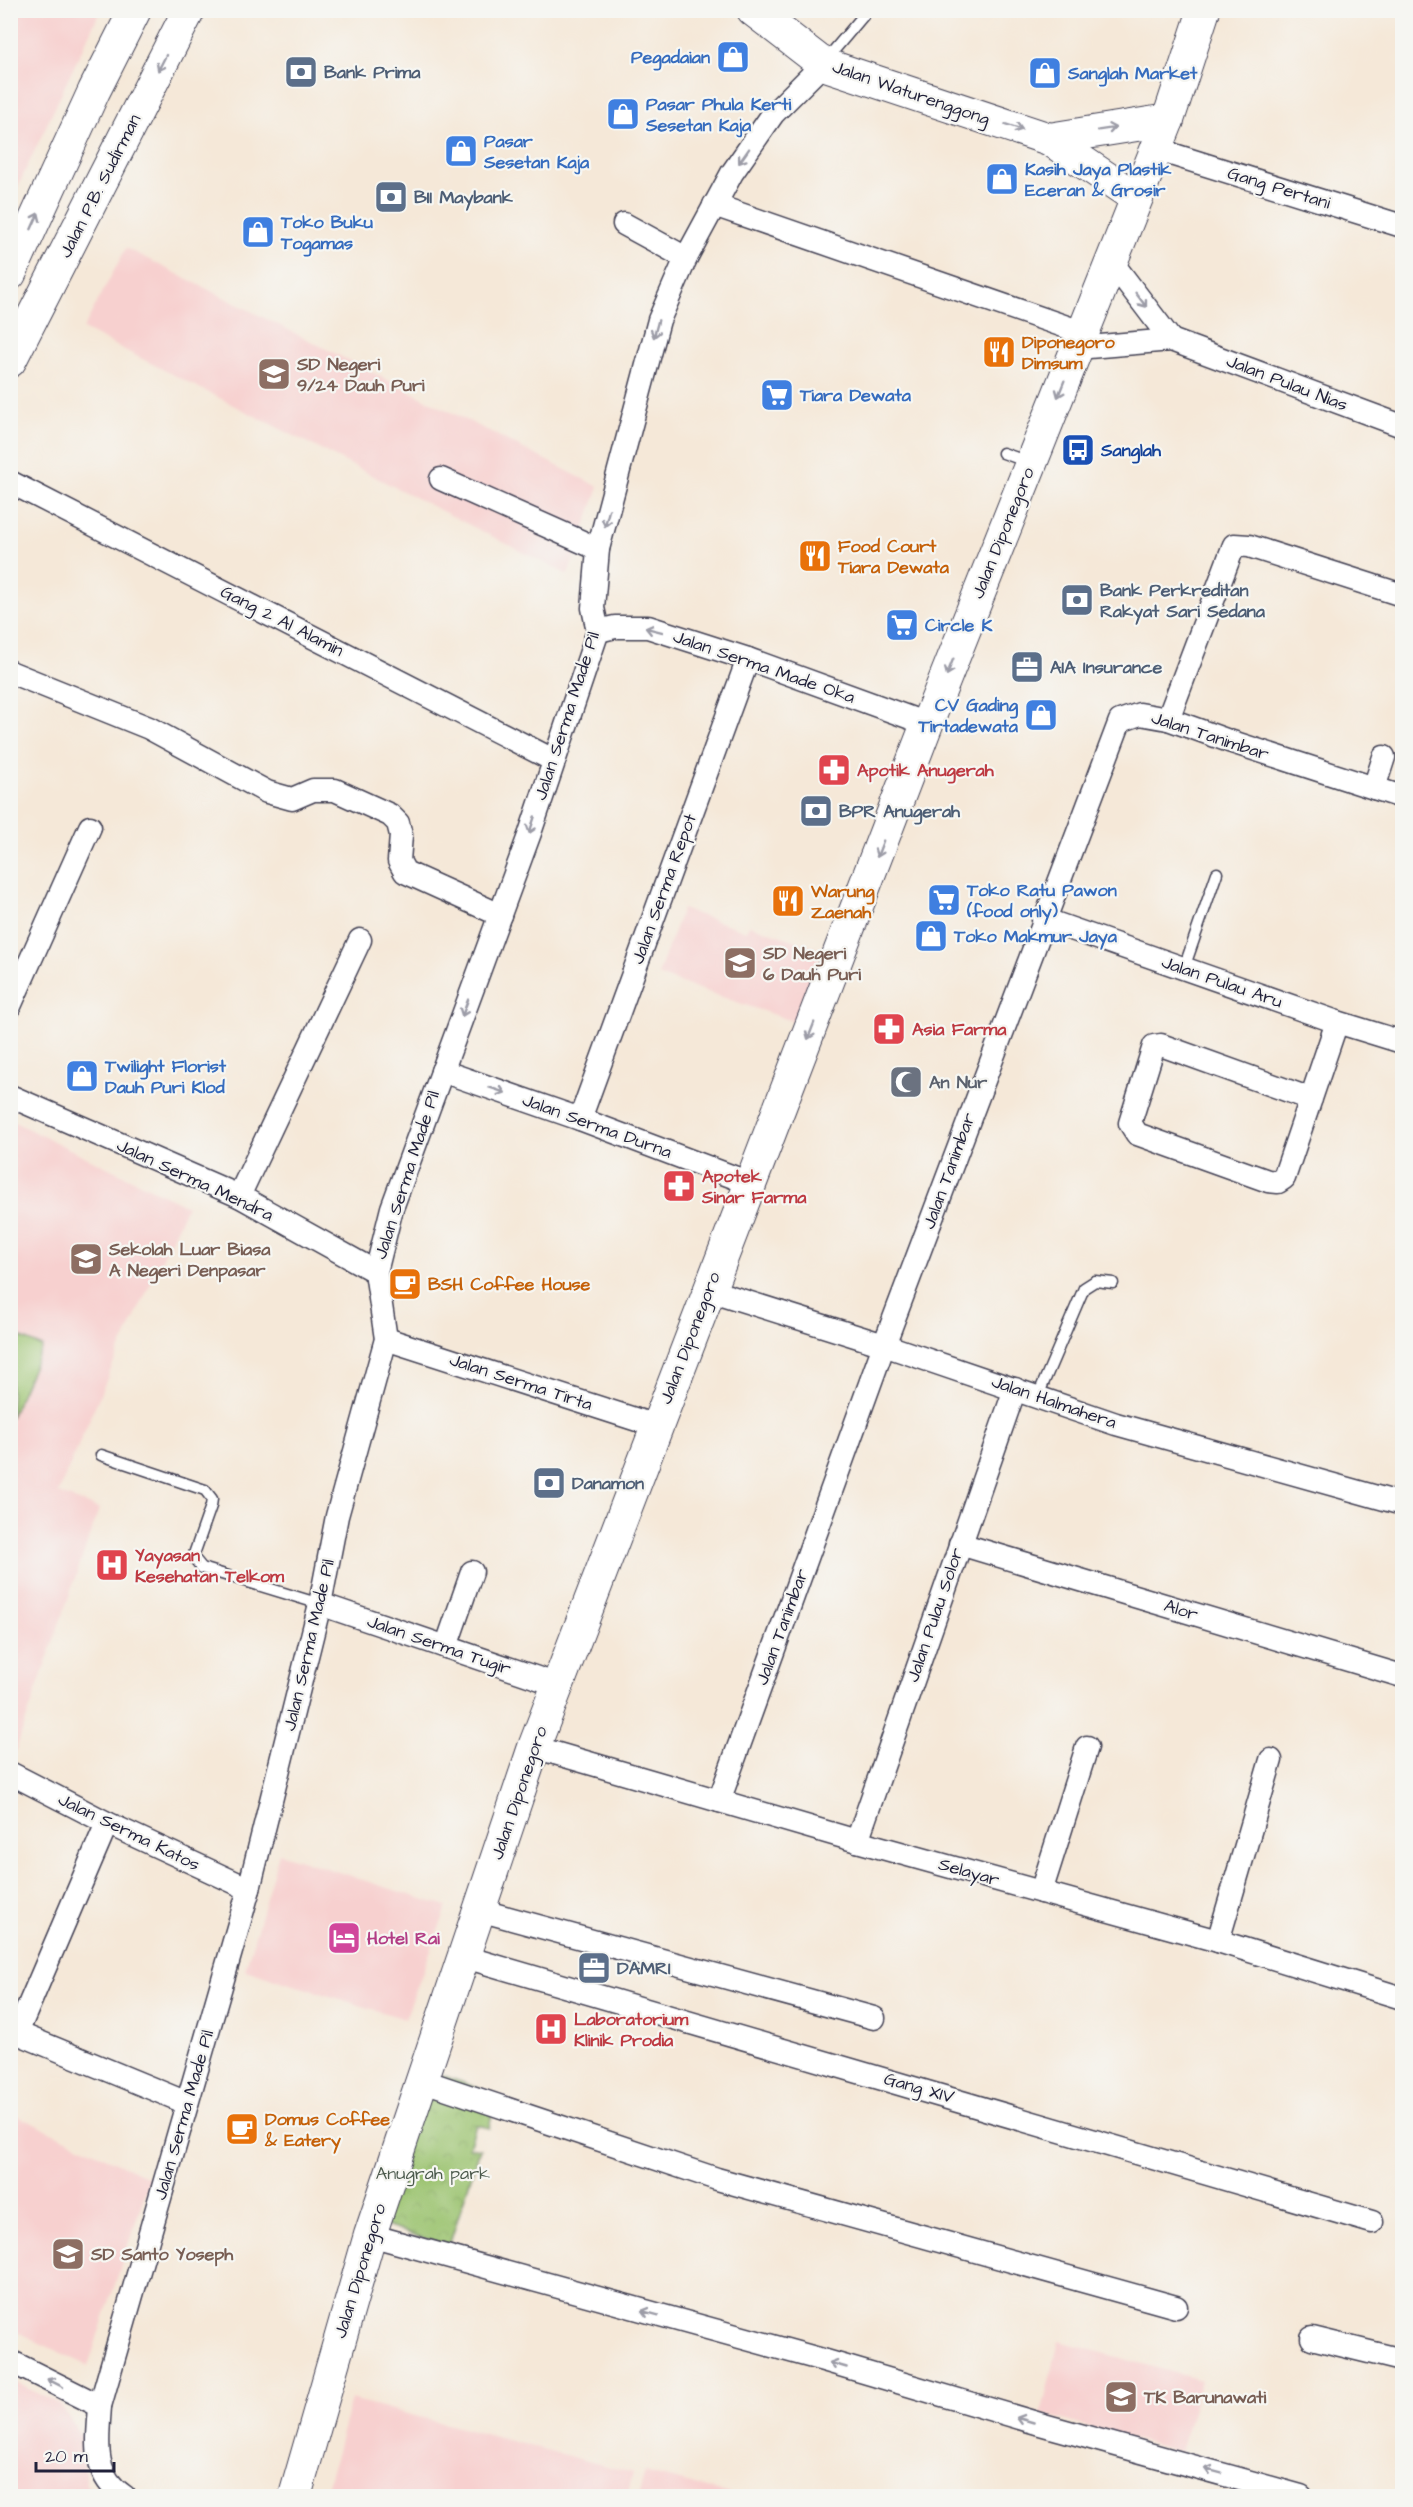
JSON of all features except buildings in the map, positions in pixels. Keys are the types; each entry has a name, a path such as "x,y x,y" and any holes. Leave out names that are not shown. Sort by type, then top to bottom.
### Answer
{"main road":[{"path":"41,299 10,276 94,91 135,10"},
{"name":"Jalan P.B. Sudirman","path":"10,361 189,10"},
{"name":"Jalan Waturenggong","path":"753,10 823,64 1049,139 1135,197"},
{"name":"Jalan Diponegoro","path":"294,2496 370,2235 534,1747 927,724 1017,458 1081,340 1135,197 1168,120 1204,10"},
{"name":"Jalan Waturenggong","path":"1049,139 1168,120"}],"street":[{"name":"Jalan Serma Made Pil","path":"124,2496 103,2476 97,2452 100,2406 249,1888 320,1604 338,1516 386,1339 376,1272 392,1208 500,915 598,631 593,608 598,549 659,320 686,258 714,205 773,114 823,64"},
{"name":"Gang Pertani","path":"1155,149 1402,226"},
{"path":"714,205 1081,340"},
{"path":"624,224 686,258"},
{"path":"1111,261 1171,340"},
{"name":"Jalan Pulau Nias","path":"1081,340 1171,340 1402,426"},
{"path":"441,479 598,549"},
{"name":"Gang 2 Al Alamin","path":"10,482 553,760"},
{"path":"1168,718 1234,545 1249,546 1336,584 1402,595"},
{"name":"Jalan Serma Made Oka","path":"598,631 648,627 748,659 927,724"},
{"name":"Jalan Serma Repot","path":"580,1119 748,659"},
{"path":"10,672 149,728 267,792 292,799 313,790 335,790 390,815 398,823 401,835 399,861 405,872 500,915"},
{"name":"Jalan Tanimbar","path":"719,1801 884,1345 1043,919 1120,721 1140,714 1168,718 1239,745 1402,797"},
{"path":"1374,788 1384,757"},
{"path":"10,1006 90,827"},
{"name":"Jalan Pulau Aru","path":"1043,919 1337,1022 1402,1042"},
{"path":"239,1196 360,940"},
{"path":"1311,1099 1161,1045 1154,1046 1130,1124 1137,1134 1268,1182 1278,1182 1284,1178 1311,1099 1337,1022"},
{"name":"Jalan Serma Durna","path":"442,1071 580,1119 752,1184"},
{"name":"Jalan Serma Mendra","path":"10,1096 239,1196 376,1272"},
{"name":"Jalan Halmahera","path":"709,1290 884,1345 1116,1424 1402,1504"},
{"name":"Jalan Serma Tirta","path":"386,1339 656,1426"},
{"name":"Jalan Pulau Solor","path":"856,1841 1015,1389"},
{"name":"Alor","path":"960,1544 1402,1676"},
{"path":"446,1647 472,1572"},
{"name":"Jalan Serma Tugir","path":"320,1604 558,1685"},
{"name":"Selayar","path":"534,1747 856,1841 1218,1941 1402,1998"},
{"path":"1041,1892 1087,1747"},
{"path":"1218,1941 1271,1760"},
{"name":"Jalan Serma Katos","path":"10,1773 107,1823 249,1888"},
{"path":"107,1823 14,2032 187,2103"},
{"path":"479,1910 874,2018"},
{"name":"Gang XIV","path":"465,1957 1372,2222"},
{"path":"421,2080 717,2179 1176,2307"},
{"path":"370,2235 1268,2492 1301,2496"},
{"path":"1312,2338 1402,2360"},
{"path":"10,2361 100,2406"}],"lane":[{"path":"823,64 868,10"},
{"path":"1184,968 1217,873"},
{"path":"1036,1398 1084,1288 1095,1281 1113,1282"},
{"path":"101,1455 205,1490 212,1499 211,1506 193,1557 202,1568 320,1604"}],"shaded area":[{"path":"10,11 100,11 11,201"},
{"name":"SD Negeri 9/24 Dauh Puri","path":"126,248 599,487 568,575 83,329"},
{"name":"SD Negeri 6 Dauh Puri","path":"682,909 746,931 749,925 822,950 795,1022 658,975"},
{"path":"10,1120 187,1206 114,1362 58,1493 99,1509 12,1761"},
{"name":"Hotel Rai","path":"279,1853 447,1907 405,2019 245,1970"},
{"name":"SD Santo Yoseph","path":"11,2113 150,2178 88,2366 11,2329"},
{"name":"TK Barunawati","path":"1059,2341 1201,2380 1180,2452 1041,2414"},
{"path":"10,2380 60,2404 81,2436 86,2485 95,2490 92,2496 11,2496"},
{"path":"351,2399 633,2473 627,2496 325,2496"},
{"path":"645,2472 737,2496 638,2496"}],"green space":[{"path":"11,1333 42,1347 11,1417"},
{"name":"Anugrah park","path":"425,2069 497,2095 489,2128 476,2125 469,2147 480,2149 449,2246 379,2224"}],"place":[{"name":"Pegadaian","path":"733,57"},
{"name":"Bank Prima","path":"301,72"},
{"name":"Sanglah Market","path":"1045,73"},
{"name":"Pasar Phula Kerti Sesetan Kaja","path":"623,114"},
{"name":"Pasar Sesetan Kaja","path":"461,151"},
{"name":"Kasih Jaya Plastik Eceran & Grosir","path":"1002,179"},
{"name":"BII Maybank","path":"391,197"},
{"name":"Toko Buku Togamas","path":"258,232"},
{"name":"Diponegoro Dimsum","path":"999,352"},
{"name":"SD Negeri 9/24 Dauh Puri","path":"274,374"},
{"name":"Tiara Dewata","path":"777,395"},
{"name":"Sanglah","path":"1078,450"},
{"name":"Food Court Tiara Dewata","path":"815,556"},
{"name":"Bank Perkreditan Rakyat Sari Sedana","path":"1077,600"},
{"name":"Circle K","path":"902,625"},
{"name":"AIA Insurance","path":"1027,667"},
{"name":"CV Gading Tirtadewata","path":"1041,715"},
{"name":"Apotik Anugerah","path":"834,770"},
{"name":"BPR Anugerah","path":"816,811"},
{"name":"Toko Ratu Pawon (food only)","path":"944,900"},
{"name":"Warung Zaenah","path":"788,901"},
{"name":"Toko Makmur Jaya","path":"931,936"},
{"name":"SD Negeri 6 Dauh Puri","path":"740,963"},
{"name":"Asia Farma","path":"889,1029"},
{"name":"Twilight Florist Dauh Puri Klod","path":"82,1076"},
{"name":"An Nur","path":"906,1082"},
{"name":"Apotek Sinar Farma","path":"679,1186"},
{"name":"Sekolah Luar Biasa A Negeri Denpasar","path":"86,1259"},
{"name":"BSH Coffee House","path":"405,1284"},
{"name":"Danamon","path":"549,1483"},
{"name":"Yayasan Kesehatan Telkom","path":"112,1565"},
{"name":"Hotel Rai","path":"344,1938"},
{"name":"DAMRI","path":"594,1968"},
{"name":"Laboratorium Klinik Prodia","path":"551,2029"},
{"name":"Domus Coffee & Eatery","path":"242,2129"},
{"name":"SD Santo Yoseph","path":"68,2254"},
{"name":"TK Barunawati","path":"1121,2397"}]}
